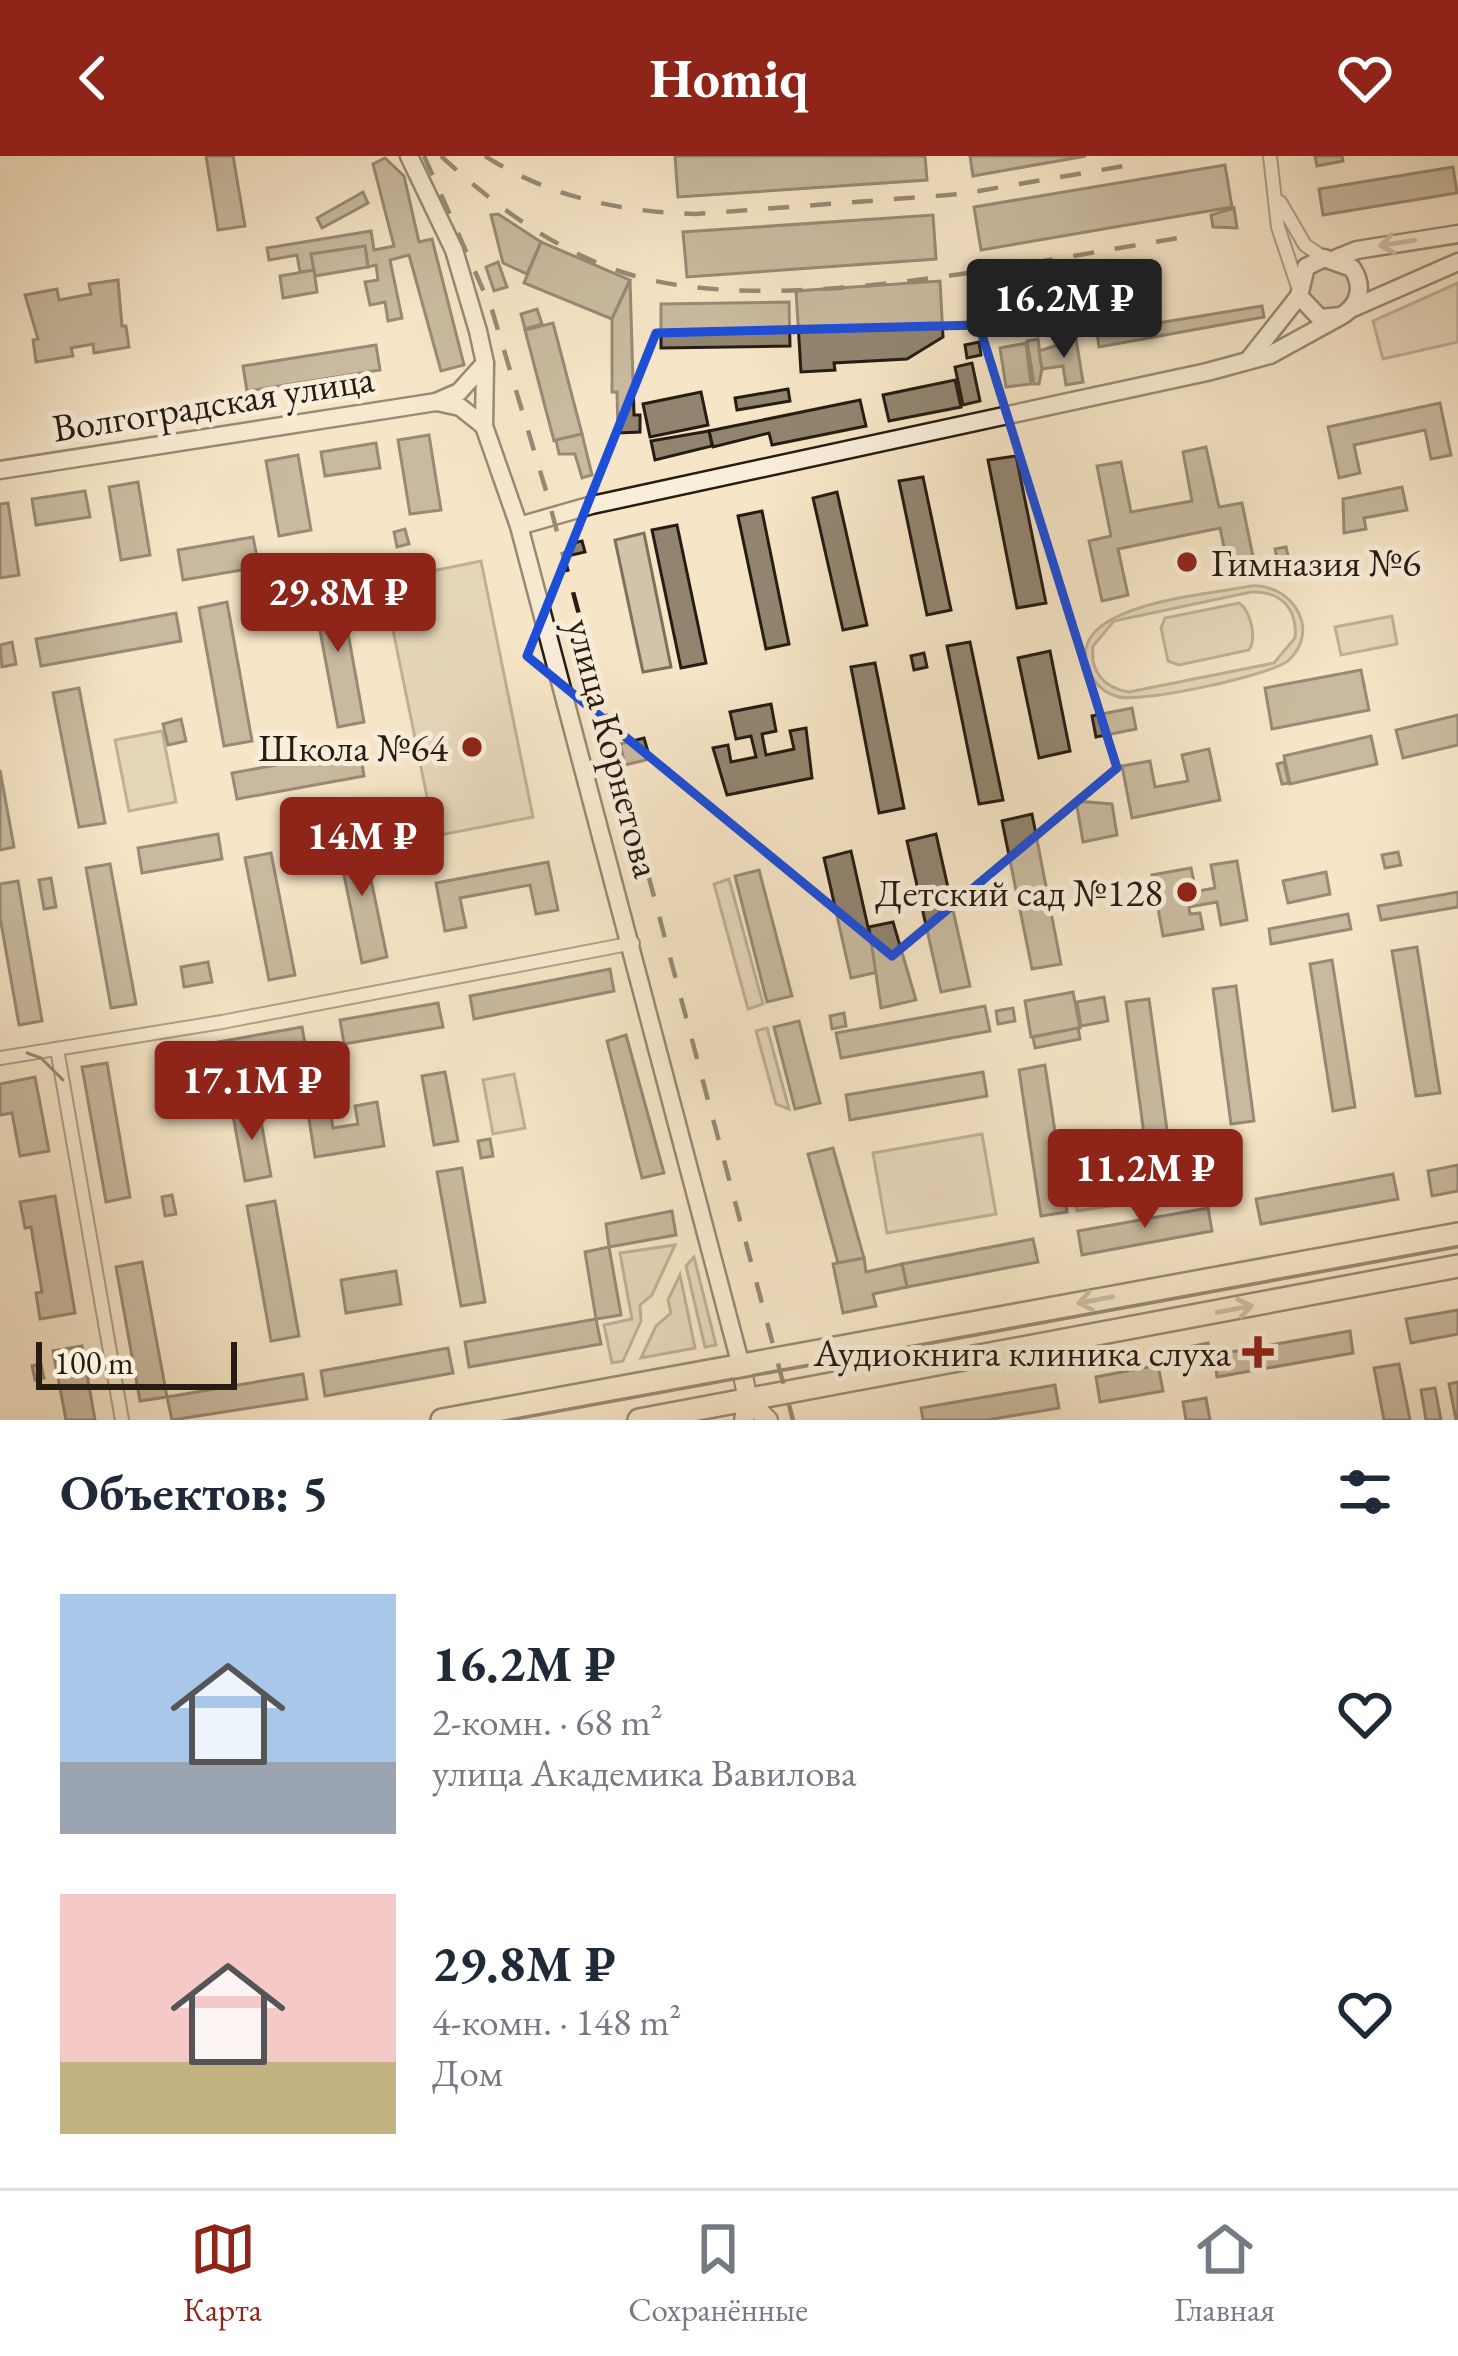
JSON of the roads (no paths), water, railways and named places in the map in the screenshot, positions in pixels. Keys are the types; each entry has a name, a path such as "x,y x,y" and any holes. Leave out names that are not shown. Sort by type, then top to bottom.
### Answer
{"highway":[{"path":"442,1420 1458,1234"},
{"path":"639,1420 746,1410 1458,1266"}],"main road":[{"path":"741,1366 746,1410 768,1420"}],"street":[{"name":"улица Корнетова","path":"409,156 454,250 485,363 484,426 519,526 633,943 741,1366"},
{"path":"1270,156 1278,227 1299,291 1320,318 1347,312"},
{"path":"1277,195 1305,244 1352,268 1359,283 1347,312"},
{"path":"1250,358 1299,291 1306,268 1358,250 1458,234"},
{"path":"519,526 1270,355 1347,312 1458,262"},
{"path":"436,402 460,392 485,363"},
{"path":"436,402 460,407 484,426"},
{"name":"Волгоградская улица","path":"0,470 436,402"},
{"path":"0,1058 633,943"},
{"path":"57,1048 122,1420"}],"tram line":[{"path":"27,1053 41,1058 63,1080"},
{"path":"511,1420 1458,1247"}],"railway":[{"path":"424,156 492,310 547,494 793,1420"},
{"path":"441,156 504,209 574,252 625,273 684,286 752,291 899,282 1179,238"},
{"path":"485,156 534,182 586,200 696,214 961,194 1130,165"}],"place":[{"name":"Гимназия №6","path":"1187,562"},
{"name":"Школа №64","path":"472,747"},
{"name":"Детский сад №128","path":"1187,892"},
{"name":"Аудиокнига клиника слуха","path":"1258,1352"}]}
